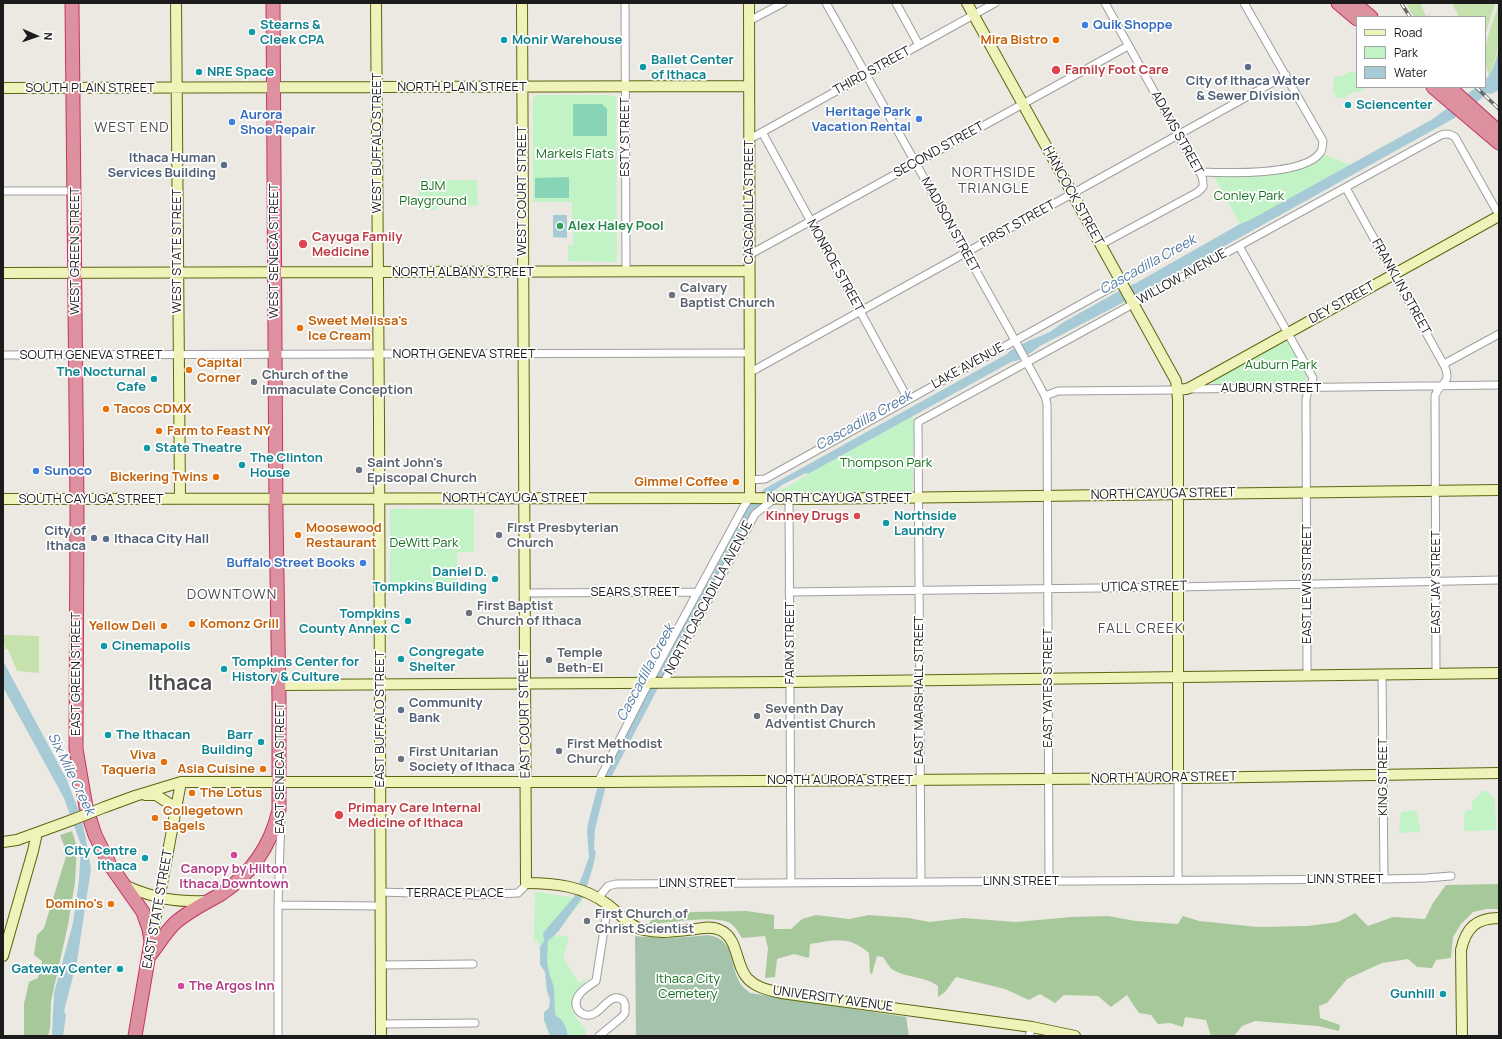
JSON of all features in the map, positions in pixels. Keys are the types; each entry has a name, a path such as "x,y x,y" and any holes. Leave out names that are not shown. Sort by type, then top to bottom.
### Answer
{"highway":[{"name":"WEST GREEN STREET","path":"72,3 77,499"},
{"name":"WEST SENECA STREET","path":"273,3 276,500"},
{"path":"1338,3 1356,18"},
{"path":"1354,3 1370,16"},
{"path":"1434,88 1478,120 1499,132"},
{"path":"1450,88 1499,143"},
{"name":"EAST GREEN STREET","path":"77,499 77,760 86,807 95,835 110,865 143,912 151,942"},
{"name":"EAST SENECA STREET","path":"276,500 280,802"},
{"path":"149,957 175,923 233,885 255,864 274,825 280,802"},
{"name":"EAST STATE STREET","path":"135,1036 151,942"}],"street":[{"name":"WEST STATE STREET","path":"176,3 180,498"},
{"name":"WEST BUFFALO STREET","path":"376,3 379,498"},
{"name":"WEST COURT STREET","path":"522,3 524,498"},
{"name":"ESTY STREET","path":"624,3 626,271"},
{"name":"CASCADILLA STREET","path":"749,3 748,140 750,498"},
{"path":"749,21 783,3"},
{"name":"MADISON STREET","path":"826,3 1045,396"},
{"path":"896,3 919,45"},
{"name":"HANCOCK STREET","path":"967,3 1181,389 1177,494 1178,778"},
{"name":"THIRD STREET","path":"748,140 995,3"},
{"name":"ADAMS STREET","path":"1100,245 1198,192 1202,187 1203,180 1200,172 1105,3"},
{"path":"1200,172 1265,171 1300,166 1313,160 1321,152 1323,141 1244,3"},
{"name":"SECOND STREET","path":"749,255 1128,46"},
{"name":"FIRST STREET","path":"749,372 860,312 1286,75"},
{"name":"NORTH PLAIN STREET","path":"176,88 748,86"},
{"name":"SOUTH PLAIN STREET","path":"3,88 176,88"},
{"name":"MONROE STREET","path":"762,132 908,399"},
{"name":"WILLOW AVENUE","path":"918,422 1132,302 1446,134 1451,134 1458,141 1499,216"},
{"name":"FRANKLIN STREET","path":"1346,188 1444,364 1448,378 1441,387"},
{"path":"3,191 74,191"},
{"name":"DEY STREET","path":"1181,389 1288,333 1499,216"},
{"path":"1239,246 1313,378 1312,383 1308,388"},
{"name":"NORTH ALBANY STREET","path":"3,273 749,271"},
{"name":"LAKE AVENUE","path":"750,480 765,478 908,399 1016,343 1122,284"},
{"path":"1444,364 1499,334"},
{"name":"NORTH GENEVA STREET","path":"178,355 749,353"},
{"name":"SOUTH GENEVA STREET","path":"3,355 178,355"},
{"name":"AUBURN STREET","path":"1045,396 1058,392 1181,389 1441,387 1499,385"},
{"name":"EAST JAY STREET","path":"1436,673 1435,396 1441,387"},
{"name":"EAST LEWIS STREET","path":"1307,675 1306,398 1308,388"},
{"name":"EAST YATES STREET","path":"1045,396 1047,404 1049,881"},
{"name":"EAST MARSHALL STREET","path":"918,422 921,882"},
{"name":"NORTH CAYUGA STREET","path":"180,498 276,500 379,498 789,499 1499,490"},
{"name":"SOUTH CAYUGA STREET","path":"3,499 180,498"},
{"name":"EAST BUFFALO STREET","path":"379,498 381,1036"},
{"name":"EAST COURT STREET","path":"524,498 526,883"},
{"path":"598,782 649,682 744,506 750,498"},
{"name":"NORTH CASCADILLA AVENUE","path":"664,682 755,514 774,499"},
{"name":"FARM STREET","path":"789,499 791,883"},
{"name":"UTICA STREET","path":"789,592 1177,587 1499,580"},
{"name":"SEARS STREET","path":"524,593 698,592"},
{"path":"279,685 790,682 1499,673"},
{"name":"KING STREET","path":"1382,674 1384,879"},
{"name":"NORTH AURORA STREET","path":"135,796 181,782 610,782 1178,778 1499,773"},
{"path":"1178,778 1178,880"},
{"name":"EAST STATE STREET","path":"151,942 181,782"},
{"path":"3,842 17,840 49,829 135,796 156,795 176,808"},
{"name":"EAST SENECA STREET","path":"278,1036 278,905 281,833 280,802"},
{"path":"3,956 37,833"},
{"name":"LINN STREET","path":"598,898 606,887 614,884 1384,879 1451,876"},
{"name":"UNIVERSITY AVENUE","path":"526,883 561,885 587,892 608,904 634,926 643,930 669,931 708,928 720,930 729,936 741,968 747,978 757,986 768,990 1031,1031 1075,1036"},
{"name":"TERRACE PLACE","path":"380,892 475,895 518,894 526,883"},
{"path":"126,886 159,898 180,901 209,901"},
{"path":"599,1036 622,1017 626,1009 623,1000 614,998 597,1012 588,1015 580,1012 576,1004 582,990 596,981 608,904"},
{"path":"278,905 380,906"},
{"path":"1462,1036 1461,950 1463,941 1469,929 1476,923 1482,920 1499,918"},
{"path":"381,965 473,964"},
{"path":"381,1024 475,1022"}],"green space":[{"path":"1406,3 1423,3 1421,5 1426,16 1413,16"},
{"path":"1452,3 1495,3 1486,33 1486,16 1458,16"},
{"path":"1499,3 1499,31 1496,58 1489,75 1486,66 1486,44"},
{"path":"1349,72 1356,72 1356,88 1366,88 1360,92 1356,91 1348,95 1344,99 1335,97 1335,93 1333,93 1334,76 1340,77"},
{"name":"Markels Flats","path":"537,95 612,95 616,97 617,262 568,261 568,245 573,245 572,202 533,202 533,98"},
{"path":"573,104 602,104 607,109 607,136 573,136"},
{"name":"Conley Park","path":"1325,155 1350,165 1250,220 1240,224 1213,175 1256,175 1288,172 1315,163"},
{"path":"569,177 569,198 535,198 535,178"},
{"name":"BJM Playground","path":"419,180 477,180 478,206 441,205 437,210 419,210"},
{"name":"Auburn Park","path":"1287,340 1307,375 1305,382 1213,383 1214,380"},
{"name":"Thompson Park","path":"912,417 914,420 913,491 817,493 775,491 786,488 808,474"},
{"name":"DeWitt Park","path":"390,509 474,509 474,552 457,552 457,587 426,588 426,591 390,591"},
{"path":"3,635 39,636 39,673 17,671 8,649 6,649 3,644"},
{"path":"1483,791 1487,791 1495,800 1496,830 1466,831 1464,829 1464,813 1467,810 1472,810 1472,802"},
{"path":"1416,810 1421,832 1399,833 1401,812"},
{"path":"72,831 77,847 75,882 68,925 51,1001 50,1028 48,1036 24,1036 24,1004 29,982 38,978 42,961 34,955 37,935 44,928 67,853 60,835"},
{"path":"1499,884 1499,909 1487,909 1473,912 1461,924 1453,937 1451,958 1436,960 1432,968 1417,967 1408,959 1382,963 1347,979 1327,1003 1319,1006 1320,1018 1340,1025 1339,1031 1318,1026 1255,1021 1242,1026 1234,1036 1211,1036 1206,1020 1185,1017 1183,1027 1170,1023 1158,1024 1151,1015 1139,1013 1127,995 1111,1007 1098,996 1064,995 1055,1003 1040,994 1029,1000 1005,989 956,977 945,992 938,997 938,986 927,980 898,973 889,966 883,957 877,956 872,974 870,973 869,953 855,943 841,940 810,944 809,958 794,954 777,959 775,977 765,978 768,948 765,936 742,938 733,925 728,922 711,919 649,924 654,915 667,918 675,914 691,912 746,911 774,915 774,929 791,929 802,919 816,915 849,919 869,915 909,918 929,922 964,918 1016,922 1071,917 1108,916 1136,921 1178,924 1183,916 1199,921 1258,927 1308,926 1338,922 1355,913 1368,926 1393,917 1425,919 1433,903 1446,885"},
{"path":"535,892 583,899 563,924 549,935 569,936 563,958 579,983 589,977 578,991 572,1002 574,1014 585,1028 586,1036 557,1036 544,963 537,940 534,943"},
{"name":"Ithaca City Cemetery","path":"707,935 722,940 726,945 739,981 750,993 906,1017 909,1036 636,1036 635,936 671,938"}],"water":[{"path":"1499,47 1499,90 1491,94 1487,93 1469,110 1124,302 1040,346 1023,358 1011,362 808,474 806,473 782,485 771,493 753,512 669,662 668,669 605,789 595,829 594,850 596,852 584,895 558,932 548,941 547,961 554,987 555,1013 564,1024 568,1036 550,1036 544,1020 544,1012 549,1008 550,1000 547,991 545,972 540,965 540,947 544,941 543,933 574,897 584,871 589,857 587,831 588,823 597,789 746,509 764,489 1007,354 1011,350 1050,332 1062,323 1119,291 1431,120 1476,88 1486,88 1486,79 1493,69"},
{"name":"Alex Haley Pool","path":"553,215 567,215 567,238 553,237"},
{"path":"3,661 66,778 80,814 91,869 77,961 64,1011 66,1015 63,1036 52,1036 54,993 73,923 79,880 81,845 64,798 3,687"}],"railway":[{"path":"1401,3 1409,16"},
{"path":"1477,88 1499,109"}],"place":[{"name":"Quik Shoppe","path":"1085,25"},
{"name":"Stearns & Cleek CPA","path":"252,32"},
{"name":"Monir Warehouse","path":"504,40"},
{"name":"Mira Bistro","path":"1056,40"},
{"name":"Ballet Center of Ithaca","path":"643,67"},
{"name":"City of Ithaca Water & Sewer Division","path":"1248,67"},
{"name":"Family Foot Care","path":"1056,70"},
{"name":"NRE Space","path":"199,72"},
{"name":"Sciencenter","path":"1348,105"},
{"name":"Heritage Park Vacation Rental","path":"919,119"},
{"name":"Aurora Shoe Repair","path":"232,122"},
{"name":"Ithaca Human Services Building","path":"224,165"},
{"name":"Alex Haley Pool","path":"560,226"},
{"name":"Cayuga Family Medicine","path":"303,244"},
{"name":"Calvary Baptist Church","path":"672,295"},
{"name":"Sweet Melissa's Ice Cream","path":"300,328"},
{"name":"Capital Corner","path":"189,370"},
{"name":"The Nocturnal Cafe","path":"154,379"},
{"name":"Church of the Immaculate Conception","path":"254,382"},
{"name":"Tacos CDMX","path":"106,409"},
{"name":"Farm to Feast NY","path":"159,431"},
{"name":"State Theatre","path":"147,448"},
{"name":"The Clinton House","path":"242,465"},
{"name":"Saint John's Episcopal Church","path":"359,470"},
{"name":"Sunoco","path":"36,471"},
{"name":"Bickering Twins","path":"216,477"},
{"name":"Gimme! Coffee","path":"736,482"},
{"name":"Kinney Drugs","path":"857,516"},
{"name":"Northside Laundry","path":"886,523"},
{"name":"Moosewood Restaurant","path":"298,535"},
{"name":"First Presbyterian Church","path":"499,535"},
{"name":"City of Ithaca","path":"94,538"},
{"name":"Ithaca City Hall","path":"106,539"},
{"name":"Buffalo Street Books","path":"363,563"},
{"name":"Daniel D. Tompkins Building","path":"495,579"},
{"name":"First Baptist Church of Ithaca","path":"469,613"},
{"name":"Tompkins County Annex C","path":"408,621"},
{"name":"Komonz Grill","path":"192,624"},
{"name":"Yellow Deli","path":"164,626"},
{"name":"Cinemapolis","path":"104,646"},
{"name":"Congregate Shelter","path":"401,659"},
{"name":"Temple Beth-El","path":"549,660"},
{"name":"Tompkins Center for History & Culture","path":"224,669"},
{"name":"Community Bank","path":"401,710"},
{"name":"Seventh Day Adventist Church","path":"757,716"},
{"name":"The Ithacan","path":"108,735"},
{"name":"Barr Building","path":"261,742"},
{"name":"First Methodist Church","path":"559,751"},
{"name":"First Unitarian Society of Ithaca","path":"401,759"},
{"name":"Viva Taqueria","path":"164,762"},
{"name":"Asia Cuisine","path":"263,769"},
{"name":"The Lotus","path":"192,793"},
{"name":"Primary Care Internal Medicine of Ithaca","path":"339,815"},
{"name":"Collegetown Bagels","path":"155,818"},
{"name":"Canopy by Hilton Ithaca Downtown","path":"234,855"},
{"name":"City Centre Ithaca","path":"145,858"},
{"name":"Domino's","path":"111,904"},
{"name":"First Church of Christ Scientist","path":"587,921"},
{"name":"Gateway Center","path":"120,969"},
{"name":"The Argos Inn","path":"181,986"},
{"name":"Gunhill","path":"1443,994"}],"district":[{"name":"WEST END","path":"132,128"},
{"name":"NORTHSIDE TRIANGLE","path":"994,182"},
{"name":"DOWNTOWN","path":"232,595"},
{"name":"FALL CREEK","path":"1141,629"},
{"name":"Ithaca","path":"180,684"}],"water label":[{"name":"Cascadilla Creek","path":"1148,265"},
{"name":"Cascadilla Creek","path":"864,421"},
{"name":"Cascadilla Creek","path":"646,673"},
{"name":"Six Mile Creek","path":"71,774"}]}
